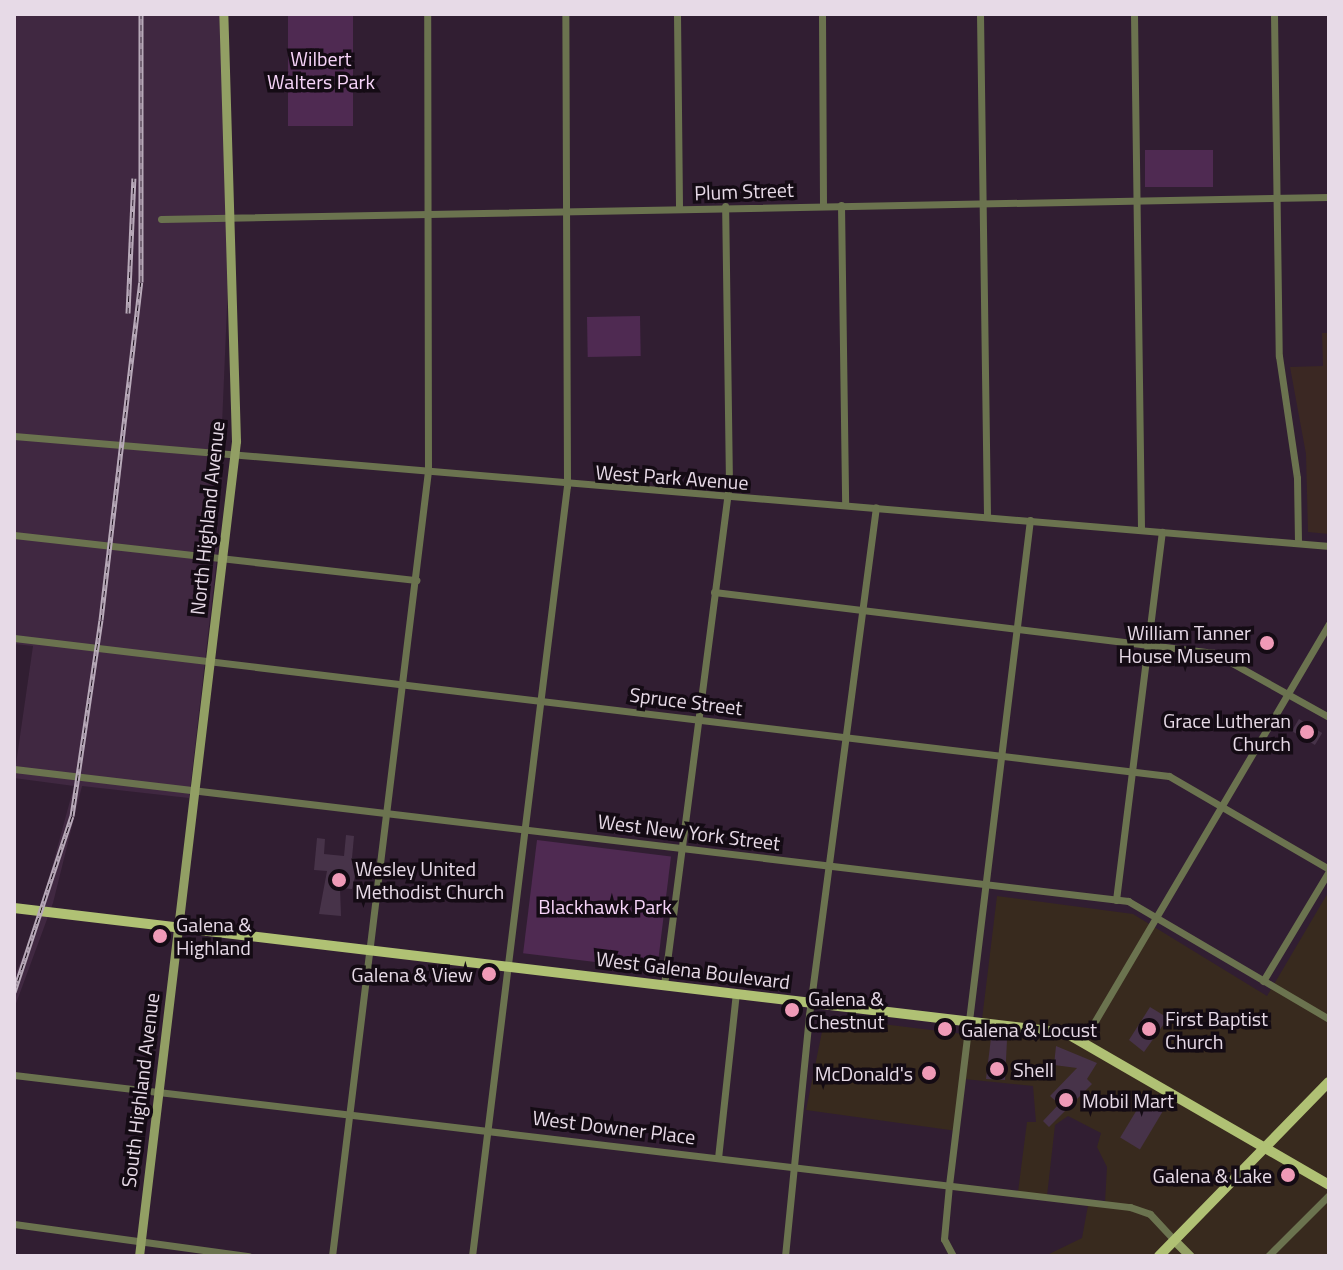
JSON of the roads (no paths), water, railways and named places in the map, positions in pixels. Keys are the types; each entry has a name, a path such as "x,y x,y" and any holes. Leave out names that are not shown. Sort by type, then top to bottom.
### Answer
{"main road":[{"name":"West Galena Boulevard","path":"14,908 968,1020 1085,1038 1329,1185"},
{"path":"1159,1256 1329,1082"}],"street":[{"name":"North Highland Avenue","path":"177,928 235,451 223,14"},
{"path":"332,1256 428,471 427,14"},
{"path":"472,1256 512,967 567,486 565,14"},
{"path":"677,14 679,209"},
{"path":"822,14 823,205"},
{"path":"980,14 980,200 987,517"},
{"path":"1134,14 1133,199 1141,530"},
{"path":"1274,14 1274,197 1279,356 1297,478 1298,543"},
{"name":"Plum Street","path":"161,219 980,200 1329,197"},
{"path":"841,205 845,505"},
{"path":"664,985 727,497 725,206"},
{"name":"West Park Avenue","path":"14,436 235,451 567,486 876,507 1329,546"},
{"path":"785,1256 813,1002 876,507"},
{"path":"953,1256 944,1239 949,1185 1030,520"},
{"path":"1116,900 1162,532"},
{"path":"14,535 416,580"},
{"path":"714,592 1226,655 1329,717"},
{"path":"1085,1038 1329,623"},
{"name":"Spruce Street","path":"14,638 1180,778 1329,870"},
{"name":"West New York Street","path":"14,769 1116,900 1156,914 1329,1019"},
{"path":"1263,981 1329,870"},
{"name":"South Highland Avenue","path":"139,1256 177,928"},
{"path":"718,1158 736,993"},
{"name":"West Downer Place","path":"14,1075 1142,1210 1190,1256"},
{"path":"1268,1256 1329,1195"},
{"path":"14,1224 249,1256"}],"railway":[{"path":"14,992 72,816 101,620 141,282 141,14"},
{"path":"128,313 134,178"}],"place":[{"name":"William Tanner House Museum","path":"1267,643"},
{"name":"Grace Lutheran Church","path":"1307,732"},
{"name":"Wesley United Methodist Church","path":"339,880"},
{"name":"Galena & Highland","path":"160,936"},
{"name":"Galena & View","path":"489,974"},
{"name":"Galena & Chestnut","path":"792,1010"},
{"name":"Galena & Locust","path":"945,1029"},
{"name":"First Baptist Church","path":"1149,1029"},
{"name":"Shell","path":"997,1069"},
{"name":"McDonald's","path":"929,1073"},
{"name":"Mobil Mart","path":"1066,1100"},
{"name":"Galena & Lake","path":"1288,1175"}],"park label":[{"name":"Wilbert Walters Park","path":"321,70"},
{"name":"Blackhawk Park","path":"605,906"}]}
